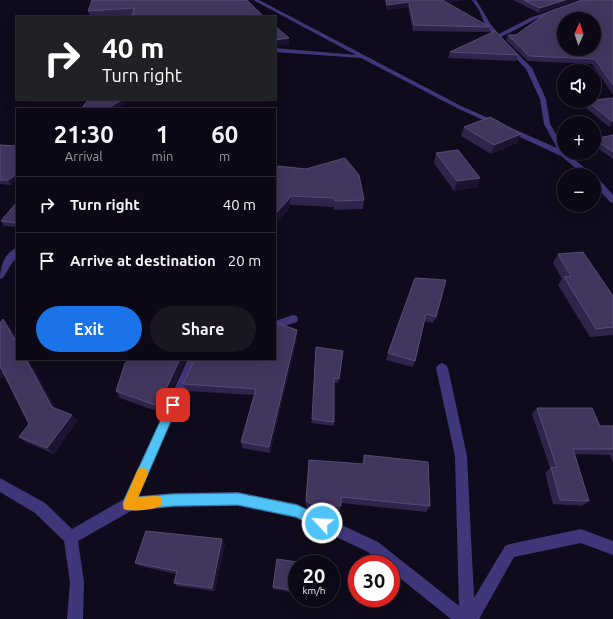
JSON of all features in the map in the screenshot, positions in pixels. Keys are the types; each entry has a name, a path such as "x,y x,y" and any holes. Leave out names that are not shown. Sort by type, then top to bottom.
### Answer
{"street":[{"path":"255,0 459,106 557,151"},
{"path":"474,0 481,10 488,26 529,68 543,99 547,124 557,142"},
{"path":"499,36 534,18 559,9"},
{"path":"276,19 288,16"},
{"path":"276,50 363,57"},
{"path":"571,160 581,168"},
{"path":"601,187 613,200"},
{"path":"0,276 8,261 16,252"},
{"path":"276,325 293,319"},
{"path":"129,504 191,363 194,360"},
{"path":"442,368 461,456 469,619"},
{"path":"0,485 40,508 71,538 77,582 75,619"},
{"path":"71,538 129,504 174,500 238,499 297,511 373,547 463,619"},
{"path":"469,619 510,550 581,536 613,548"}],"building":[{"path":"92,0 247,0 263,16 132,16 134,8 88,11"},
{"path":"386,0 442,0 490,27 414,25 409,2 387,5"},
{"path":"524,0 565,0 540,8"},
{"path":"582,0 613,0 613,85 601,68 601,64 598,64 595,59 529,56 508,35 516,35 548,12"},
{"path":"276,27 289,38 276,40"},
{"path":"495,31 518,55 450,52"},
{"path":"613,98 613,121 596,108 601,108 601,99"},
{"path":"88,100 121,100 109,108 82,108"},
{"path":"490,117 521,134 494,145 464,127"},
{"path":"613,135 613,152 601,144 601,138"},
{"path":"0,145 16,146 16,175 8,180 0,180"},
{"path":"458,150 480,178 457,181 436,153"},
{"path":"345,158 359,175 364,200 335,201 334,198 290,196 276,213 276,172 278,166 306,169"},
{"path":"16,203 16,223 1,221"},
{"path":"583,252 613,296 613,327 596,329 564,277 571,276 558,254"},
{"path":"415,278 446,280 436,317 426,314 415,361 388,353"},
{"path":"3,319 16,341 16,360 27,360 52,407 72,415 47,448 19,437 29,424 0,368 0,323"},
{"path":"277,323 297,330 269,447 241,442 256,389 183,384 195,360 276,360"},
{"path":"316,347 343,351 339,379 334,378 334,422 312,419"},
{"path":"130,360 180,360 158,406 116,391 125,363"},
{"path":"537,408 592,408 600,426 613,426 613,449 573,449 589,501 560,500 551,467 557,468"},
{"path":"364,455 428,462 430,506 341,497 341,506 312,504 306,501 309,460 364,464"},
{"path":"146,531 222,539 212,588 174,583 177,571 135,563"},
{"path":"277,559 288,561 288,590 273,587"}],"slow traffic":[{"path":"142,474 129,504 156,502"}],"route":[{"path":"173,405 129,504 174,500 238,499 297,511 322,523"}]}
